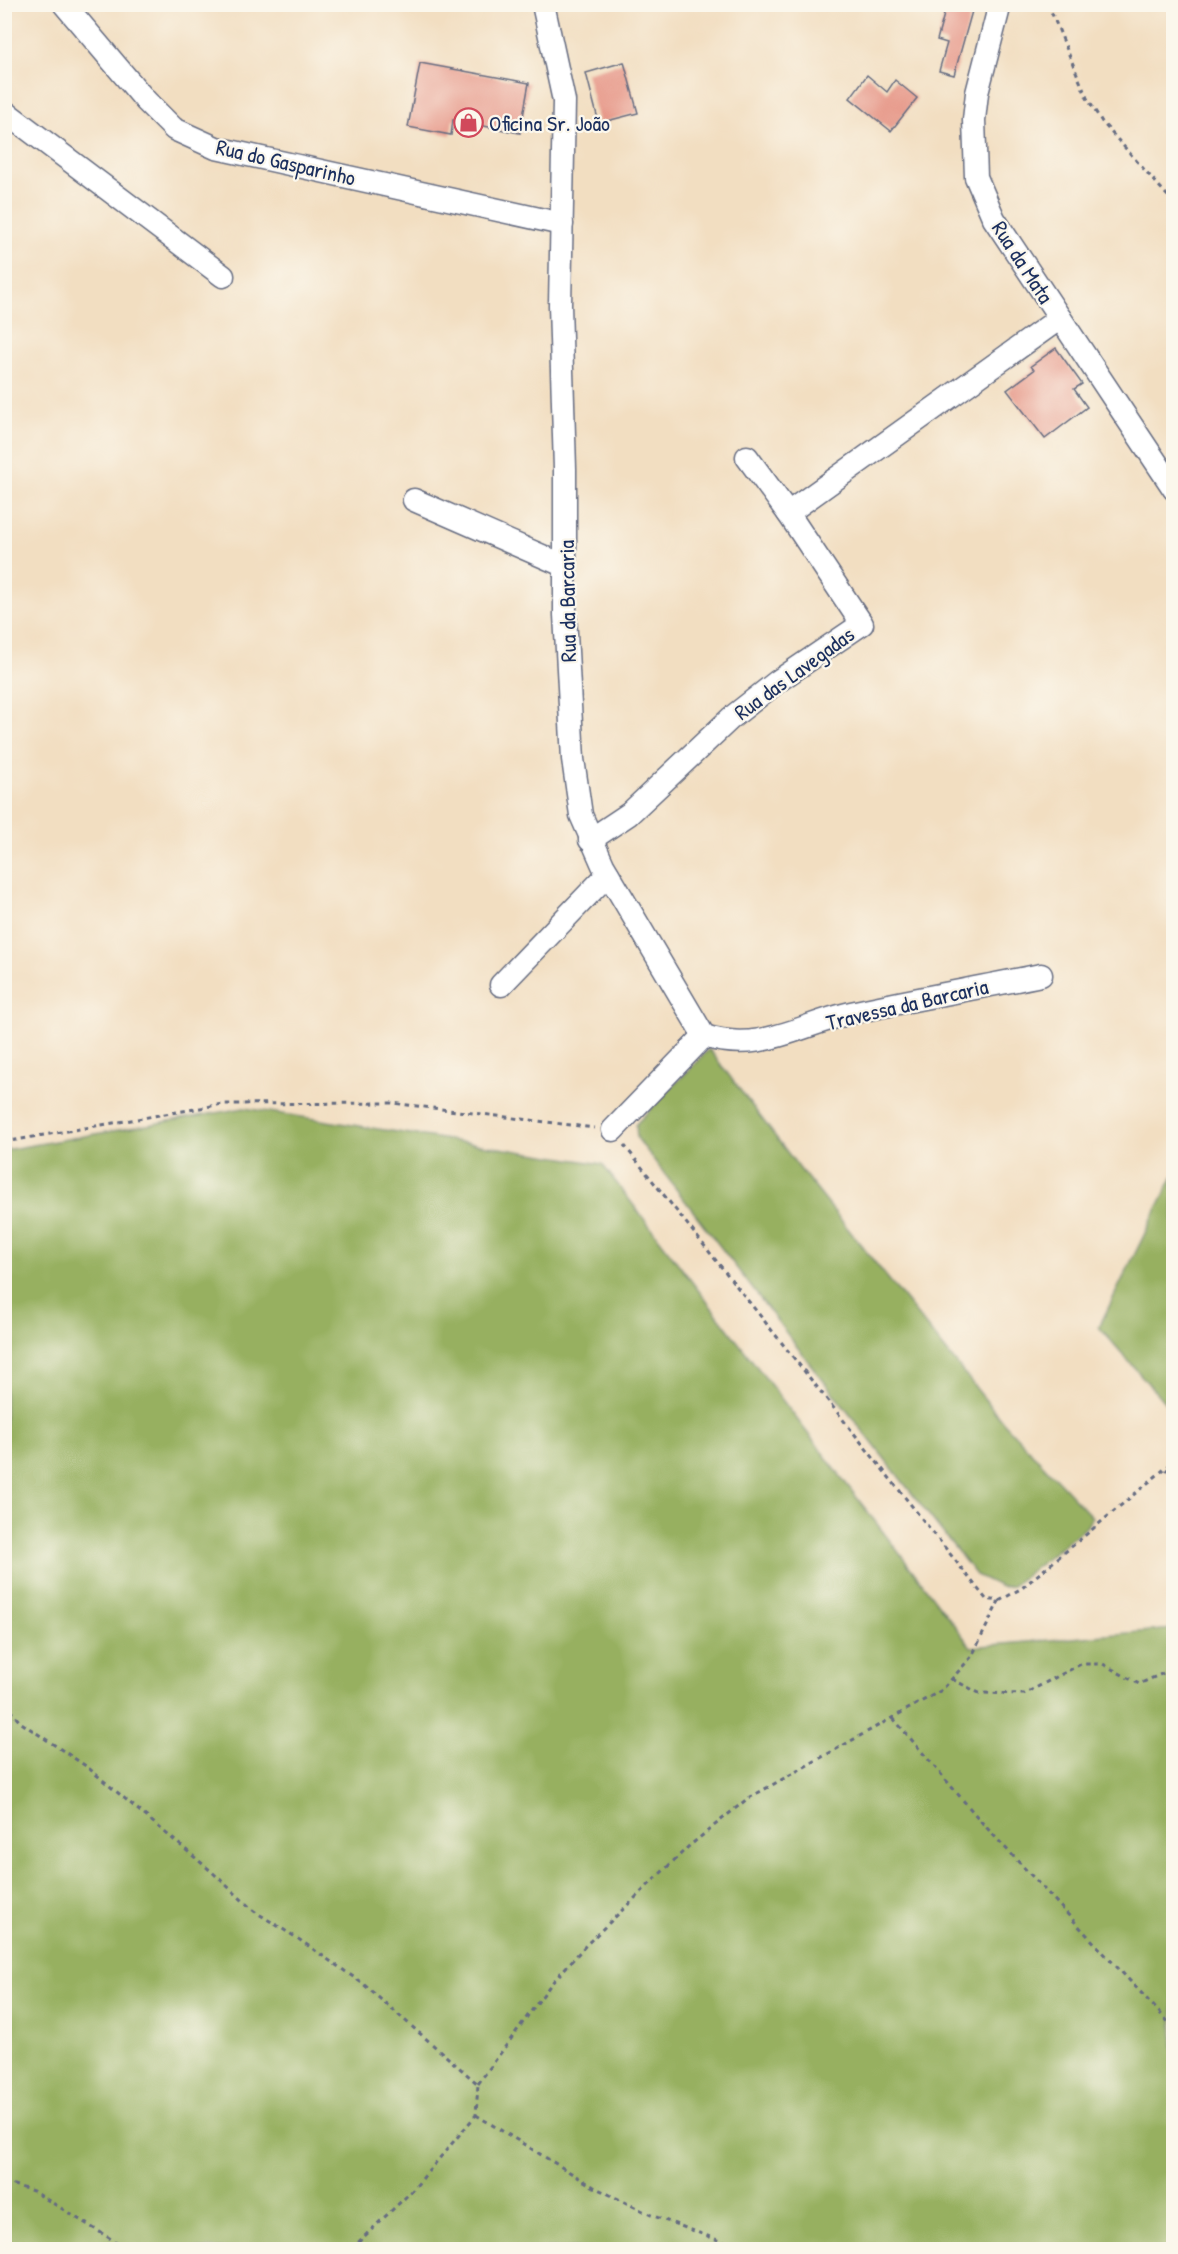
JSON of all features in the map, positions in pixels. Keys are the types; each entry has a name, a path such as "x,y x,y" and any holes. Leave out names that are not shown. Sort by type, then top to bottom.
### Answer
{"street":[{"name":"Rua do Gasparinho","path":"64,4 146,101 174,129 216,148 562,224"},
{"name":"Rua da Barcaria","path":"543,4 564,101 560,305 565,615 573,759 581,815 608,874 704,1036"},
{"name":"Rua da Mata","path":"1000,4 976,93 974,144 976,177 994,219 1173,489"},
{"path":"4,111 223,276"},
{"path":"747,457 788,513 1060,318"},
{"path":"414,500 565,566"},
{"name":"Rua das Lavegadas","path":"591,840 629,814 731,718 778,681 862,624 788,513"},
{"path":"501,985 608,874"},
{"name":"Travessa da Barcaria","path":"704,1036 723,1042 762,1042 849,1014 1041,975"},
{"path":"613,1130 704,1036"}],"path":[{"path":"1048,4 1087,98 1102,122 1173,203"},
{"path":"4,1142 223,1104 392,1103 613,1130 986,1599 999,1601"},
{"path":"350,2250 411,2192 476,2115 478,2084 558,1976 586,1945 688,1847 747,1799 942,1690 972,1656 999,1601 1022,1588 1041,1573 1173,1461"},
{"path":"1165,1468 1173,1475"},
{"path":"952,1679 979,1693 1024,1694 1082,1664 1103,1664 1139,1684 1166,1672 1173,1677"},
{"path":"4,1703 20,1722 86,1766 211,1871 254,1911 362,1983 478,2084"},
{"path":"892,1718 985,1826 1173,2028"},
{"path":"476,2115 594,2187 651,2215 745,2250"},
{"path":"4,2182 33,2191 129,2250"}],"green space":[{"path":"709,1049 800,1169 1004,1423 1092,1517 1087,1526 1012,1586 1001,1587 976,1575 637,1138 636,1124"},
{"path":"244,1108 602,1164 971,1647 1173,1629 1173,2249 5,2249 5,1150"},
{"path":"1173,1176 1174,1412 1099,1327"}],"building":[{"path":"957,4 974,4 954,75 939,71 947,43 937,40 946,7 955,9"},
{"path":"624,62 638,113 599,123 586,73"},
{"path":"420,63 529,83 520,133 453,120 451,135 408,127"},
{"path":"867,75 887,92 895,80 917,98 891,131 850,98"},
{"path":"1056,348 1082,384 1074,389 1087,407 1045,439 1007,390 1034,370 1031,366"}],"place":[{"name":"Oficina Sr. João","path":"468,123"}]}
